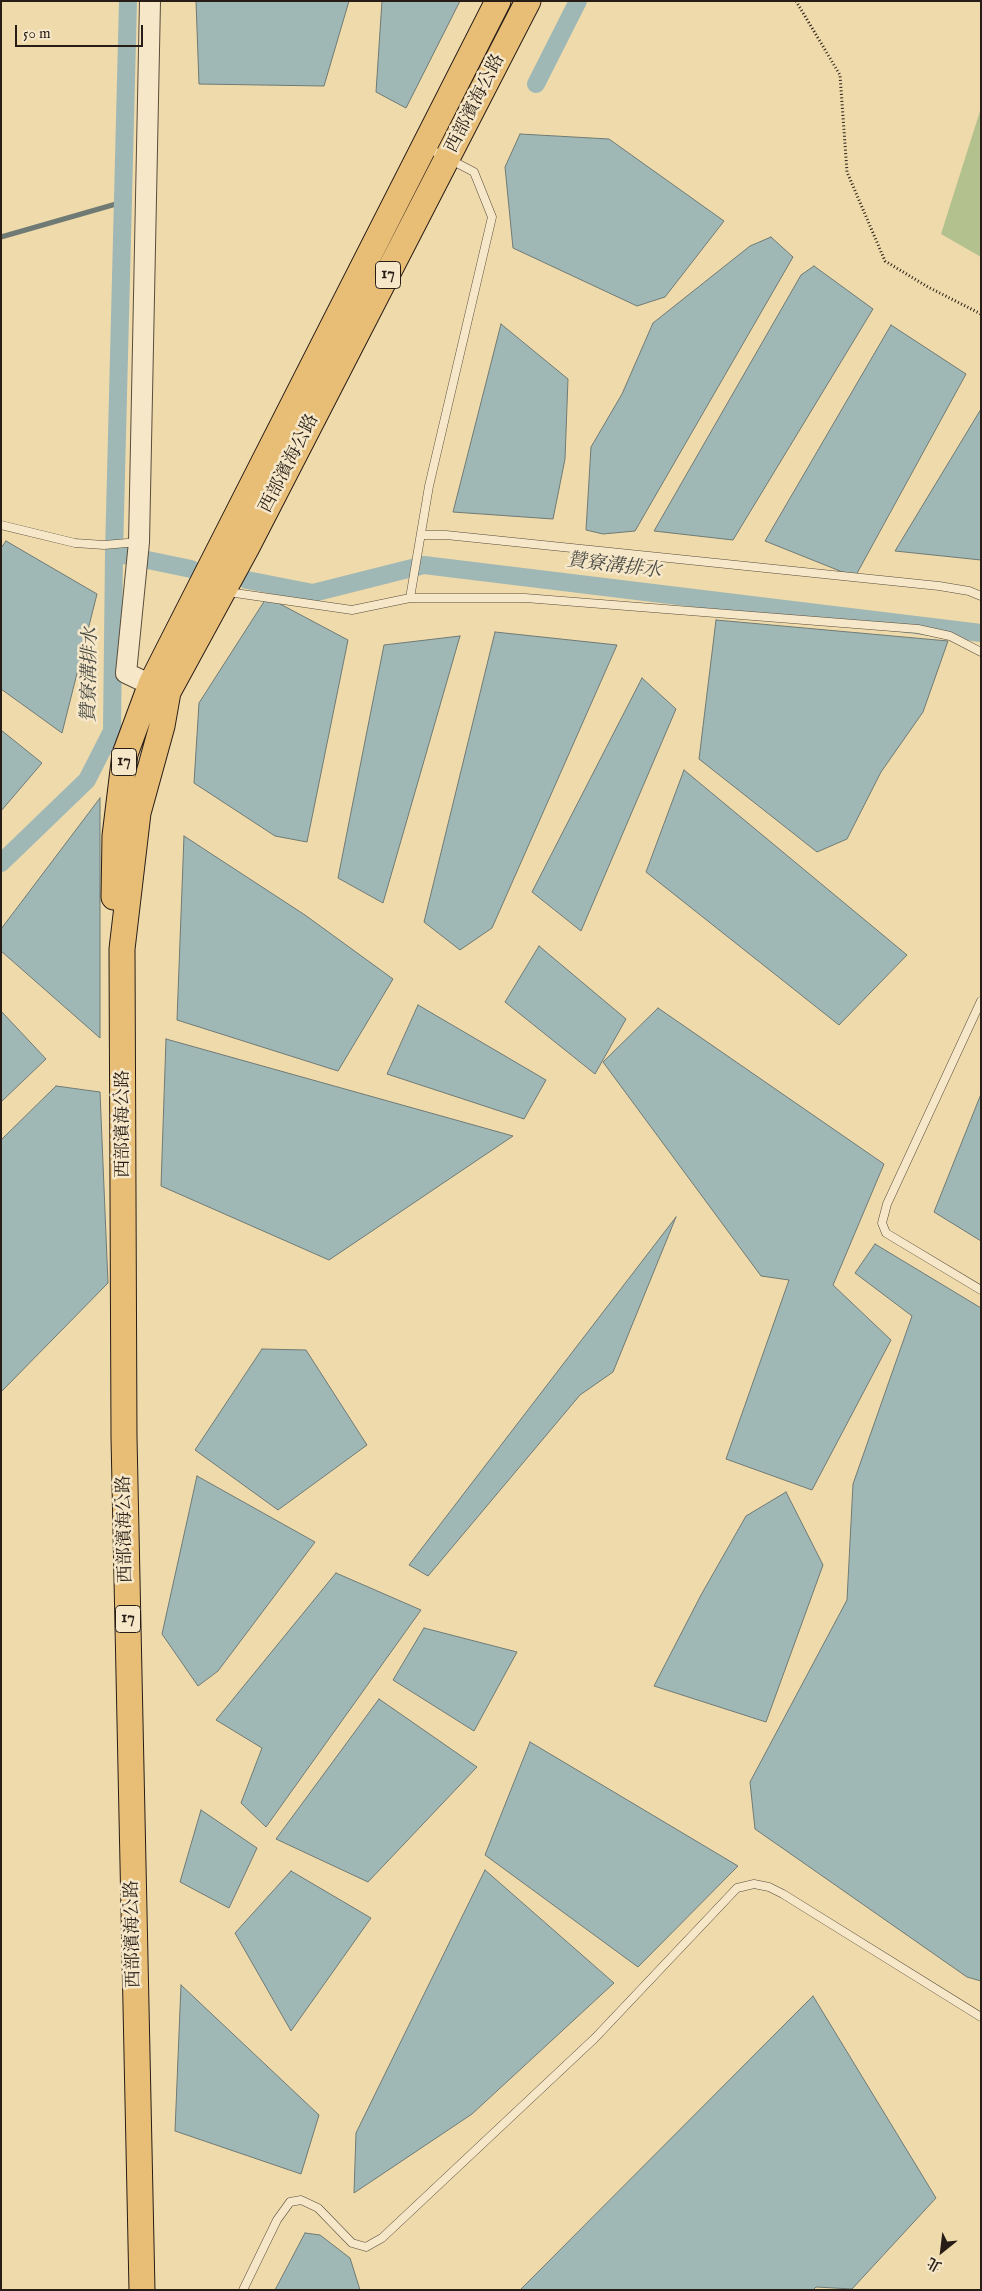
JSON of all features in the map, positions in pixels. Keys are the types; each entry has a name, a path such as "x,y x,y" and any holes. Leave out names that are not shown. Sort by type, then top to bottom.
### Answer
{"main road":[{"name":"西部濱海公路","path":"142,2290 124,1438 122,948 138,813 162,726 159,688 424,146 498,1"},
{"name":"西部濱海公路","path":"159,688 224,592 528,1"}],"street":[{"path":"150,1 133,543 136,580 126,673 159,688"}],"lane":[{"path":"410,598 430,486 492,217 474,172 447,160 424,146"},
{"path":"1,525 74,543 104,546 133,543"},
{"path":"421,535 446,535 939,586 969,591 981,596"},
{"path":"224,592 352,610 410,598 525,598 918,629 950,636 981,652"},
{"path":"981,1001 887,1204 882,1223 886,1233 981,1290"},
{"path":"243,2290 277,2220 290,2202 301,2200 318,2208 352,2243 366,2247 382,2238 595,2038 737,1888 754,1884 769,1887 783,1894 981,2017"}],"path":[{"path":"796,1 840,75 847,172 885,261 928,288 981,314"}],"green space":[{"path":"981,108 981,257 941,234"}],"water":[{"path":"196,1 349,1 324,86 199,84"},
{"path":"382,1 460,1 406,108 376,92"},
{"path":"520,134 609,139 724,221 665,297 637,306 513,248 505,167"},
{"path":"771,237 793,257 635,531 603,534 586,530 591,447 622,394 653,323 750,246"},
{"path":"814,266 873,309 733,540 654,531 801,275"},
{"path":"501,324 568,379 565,459 553,519 453,512"},
{"path":"891,325 966,374 855,577 765,541"},
{"path":"981,409 981,560 895,551"},
{"path":"6,541 97,594 62,733 1,689 1,548"},
{"path":"267,597 348,640 307,842 275,836 194,783 199,703"},
{"path":"716,620 948,641 923,712 881,772 847,839 817,852 699,759"},
{"path":"495,632 617,645 492,928 460,950 424,922"},
{"path":"460,636 383,903 338,878 384,645"},
{"path":"642,678 676,709 581,931 532,892"},
{"path":"1,730 42,763 1,811"},
{"path":"684,770 907,955 839,1025 646,872"},
{"path":"100,798 100,1038 1,951 1,929"},
{"path":"184,836 305,915 393,979 338,1071 177,1020"},
{"path":"539,946 626,1019 595,1074 505,1002"},
{"path":"418,1005 546,1080 524,1119 387,1074"},
{"path":"658,1008 884,1164 833,1285 891,1340 812,1490 726,1459 789,1280 761,1276 603,1062"},
{"path":"1,1011 46,1059 1,1102"},
{"path":"166,1039 513,1136 329,1260 161,1186"},
{"path":"56,1086 100,1092 108,1283 1,1392 1,1140"},
{"path":"981,1094 981,1241 934,1212"},
{"path":"676,1217 613,1372 580,1395 428,1576 409,1565"},
{"path":"875,1244 981,1308 981,1981 967,1977 755,1829 750,1782 847,1600 853,1484 912,1316 855,1273"},
{"path":"262,1349 306,1350 367,1445 278,1510 195,1450"},
{"path":"197,1476 315,1542 218,1671 198,1686 162,1634"},
{"path":"786,1492 823,1565 766,1722 654,1686 701,1595 746,1516"},
{"path":"336,1573 421,1610 266,1827 241,1803 262,1748 216,1720"},
{"path":"424,1628 517,1652 474,1731 393,1680"},
{"path":"379,1699 477,1767 368,1882 276,1839"},
{"path":"530,1742 738,1866 638,1967 485,1855"},
{"path":"201,1810 257,1848 229,1908 180,1882"},
{"path":"485,1870 614,1983 472,2114 354,2193 356,2133"},
{"path":"291,1871 371,1918 291,2031 235,1933"},
{"path":"181,1985 319,2115 301,2174 175,2131"},
{"path":"813,1996 936,2198 852,2289 816,2287 813,2290 520,2290"},
{"path":"305,2233 320,2235 350,2258 360,2290 275,2290"}],"waterway":[{"path":"114,553 128,1"},
{"path":"536,84 578,1"},
{"path":"1,237 123,202"},
{"name":"贊寮溝排水","path":"1,863 87,780 112,731 114,553 191,569"},
{"name":"贊寮溝排水","path":"247,580 313,593 424,565 981,633"}]}
